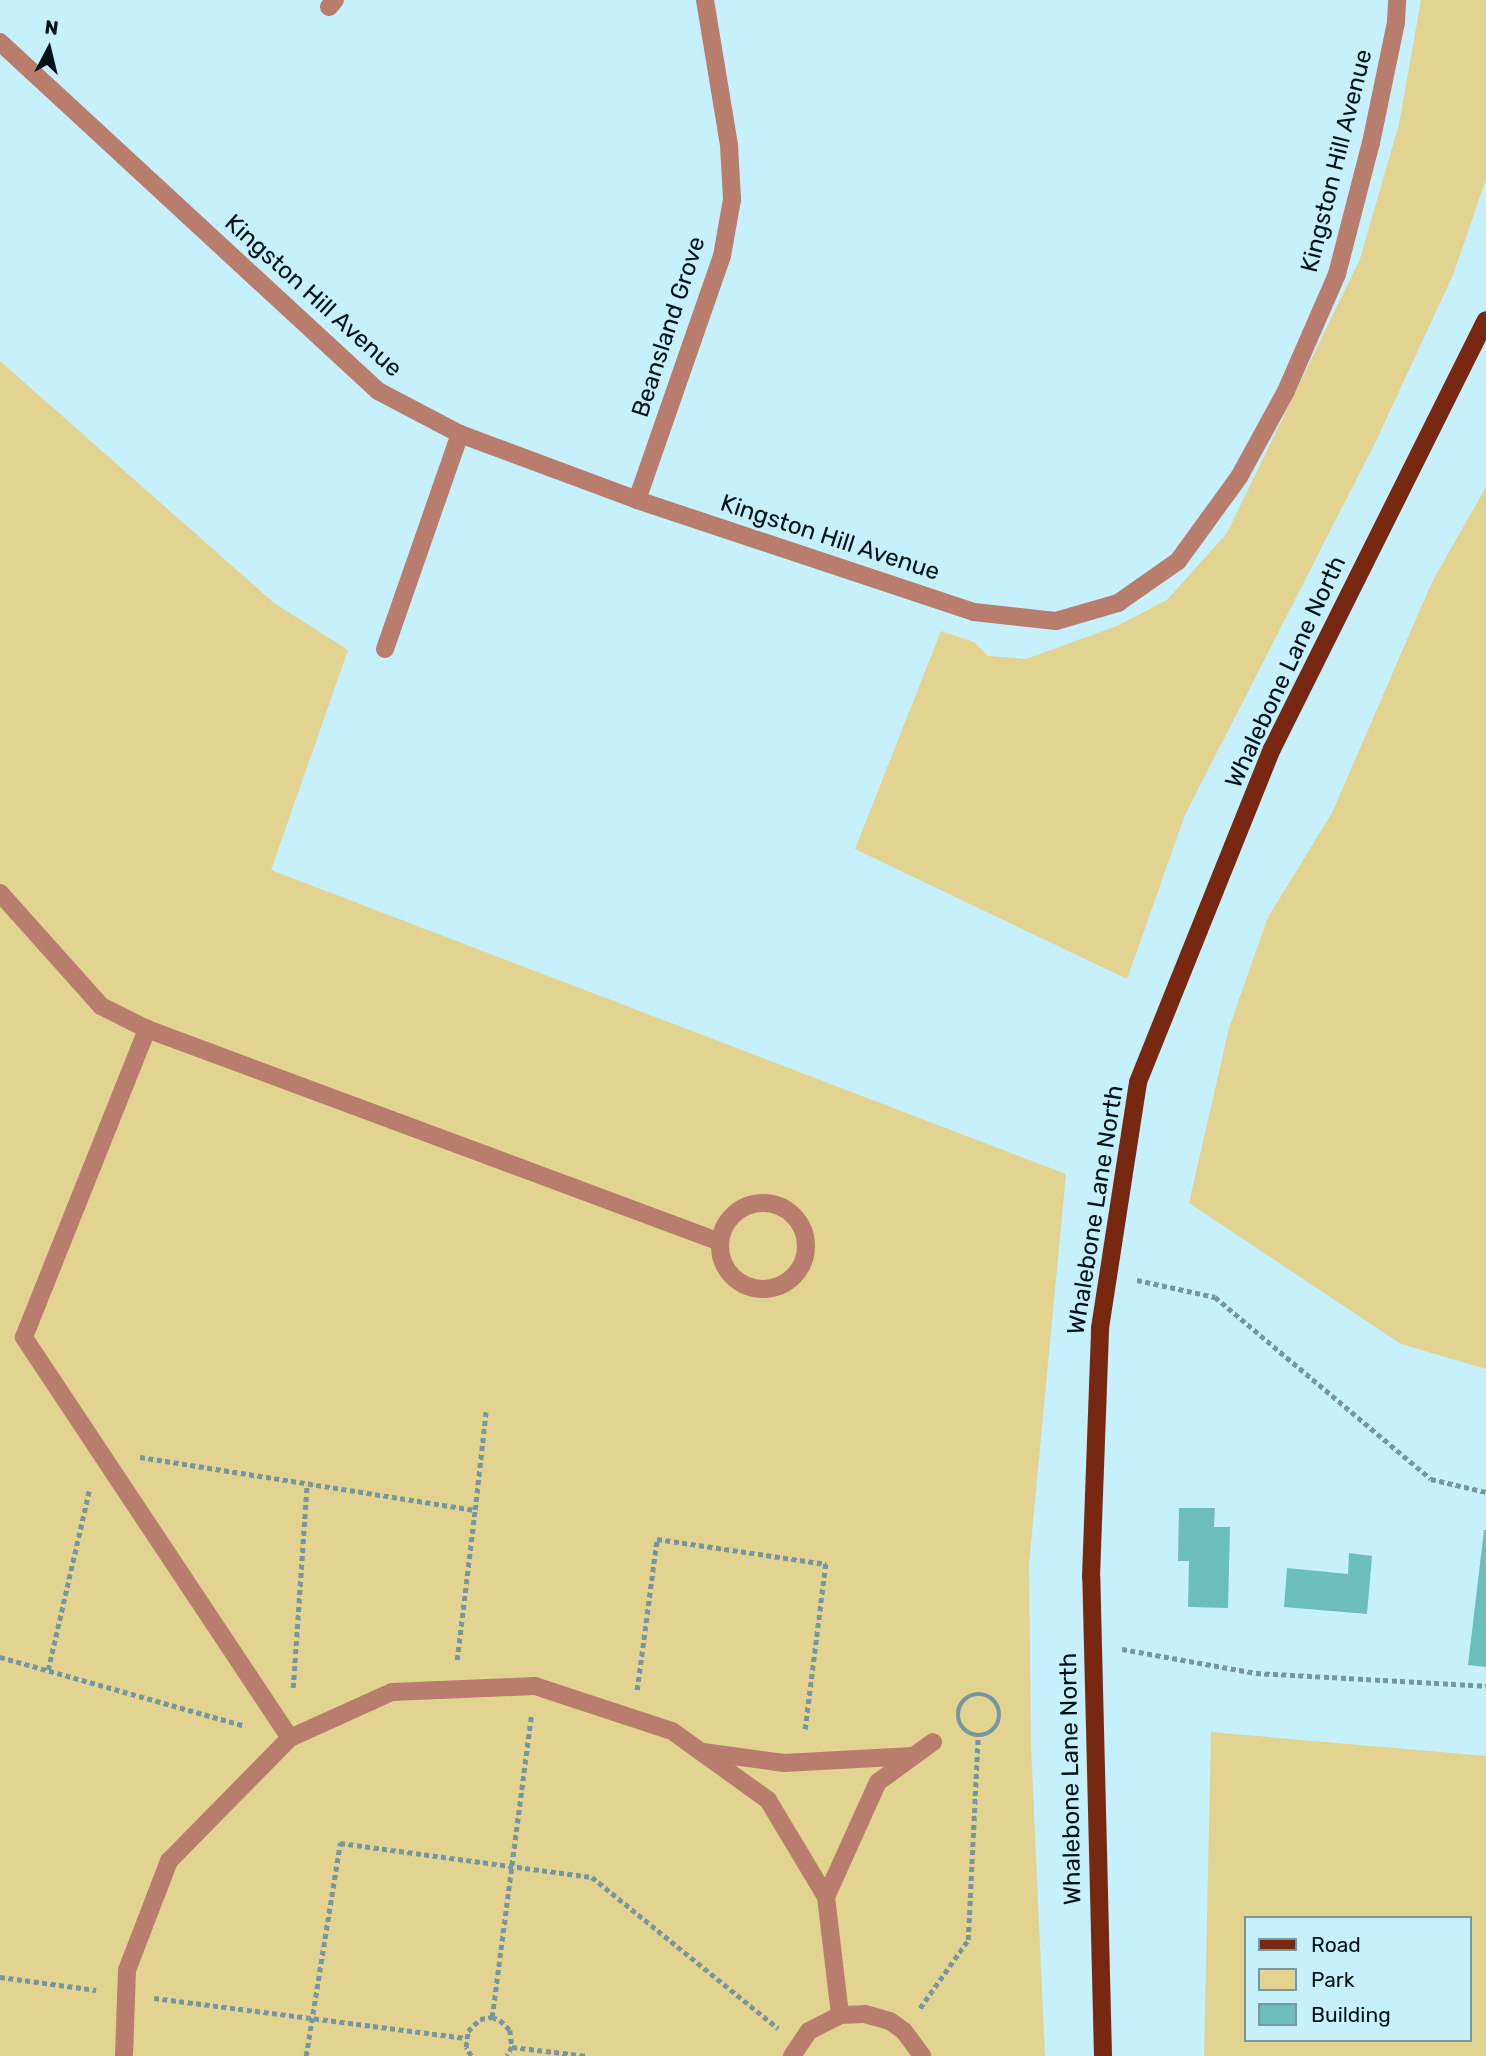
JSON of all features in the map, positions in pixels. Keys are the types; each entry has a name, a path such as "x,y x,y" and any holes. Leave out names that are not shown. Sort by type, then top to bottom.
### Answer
{"main road":[{"name":"Whalebone Lane North","path":"1103,2056 1091,1577 1100,1328 1138,1082 1272,749 1486,320"}],"street":[{"name":"Beansland Grove","path":"637,500 722,256 732,199 730,145 705,0"},
{"name":"Kingston Hill Avenue","path":"0,42 378,391 460,434 637,500 974,612 1056,621 1118,603 1178,561 1239,477 1286,391 1337,274 1371,143 1396,22 1397,0"},
{"path":"385,649 460,434"},
{"path":"0,893 101,1006 147,1029 720,1242"},
{"path":"147,1029 24,1337 290,1738"},
{"path":"769,1203 796,1217 806,1240 806,1256 790,1281 773,1289 758,1290 741,1284 729,1274 721,1257 720,1242 724,1226 734,1214 747,1206 769,1203"},
{"path":"124,2056 127,1970 169,1861 290,1738 392,1692 535,1686 672,1731 768,1800 826,1897 840,2015"},
{"path":"826,1897 878,1782 933,1742"},
{"path":"700,1751 784,1763 913,1756"},
{"path":"795,2050 809,2031 840,2015 865,2014 890,2021 904,2031 922,2056"}],"path":[{"path":"1108,1274 1215,1297 1431,1479 1486,1492"},
{"path":"454,1689 486,1410"},
{"path":"48,1670 99,1451 475,1510"},
{"path":"0,1657 290,1738 307,1485"},
{"path":"633,1718 657,1539 826,1564 801,1763"},
{"path":"1092,1644 1256,1673 1486,1686"},
{"path":"492,2017 535,1686"},
{"path":"975,1694 991,1698 1000,1709 998,1726 993,1732 978,1737 967,1733 957,1715 962,1701 975,1694"},
{"path":"904,2031 968,1940 978,1737"},
{"path":"306,2056 340,1843 592,1877 795,2050"},
{"path":"0,1977 465,2038"},
{"path":"471,2056 465,2038 474,2023 492,2017 506,2024 513,2038 507,2056"},
{"path":"512,2047 587,2056"}],"green space":[{"path":"1421,0 1486,0 1486,179 1453,275 1376,441 1185,815 1127,979 855,849 941,631 974,642 988,656 1026,659 1117,626 1167,600 1227,533 1360,259 1399,124"},
{"path":"0,361 274,603 348,650 271,870 1066,1174 1029,1564 1031,1746 1045,2056 0,2056"},
{"path":"1486,487 1486,1369 1401,1344 1189,1203 1229,1028 1268,917 1332,813 1432,582"},
{"path":"1211,1732 1486,1756 1486,2056 1204,2056"}],"building":[{"path":"1179,1508 1215,1508 1214,1527 1230,1527 1228,1608 1188,1607 1189,1561 1178,1561"},
{"path":"1486,1530 1486,1667 1468,1665"},
{"path":"1349,1553 1372,1556 1367,1614 1284,1607 1287,1568 1348,1574"}]}
